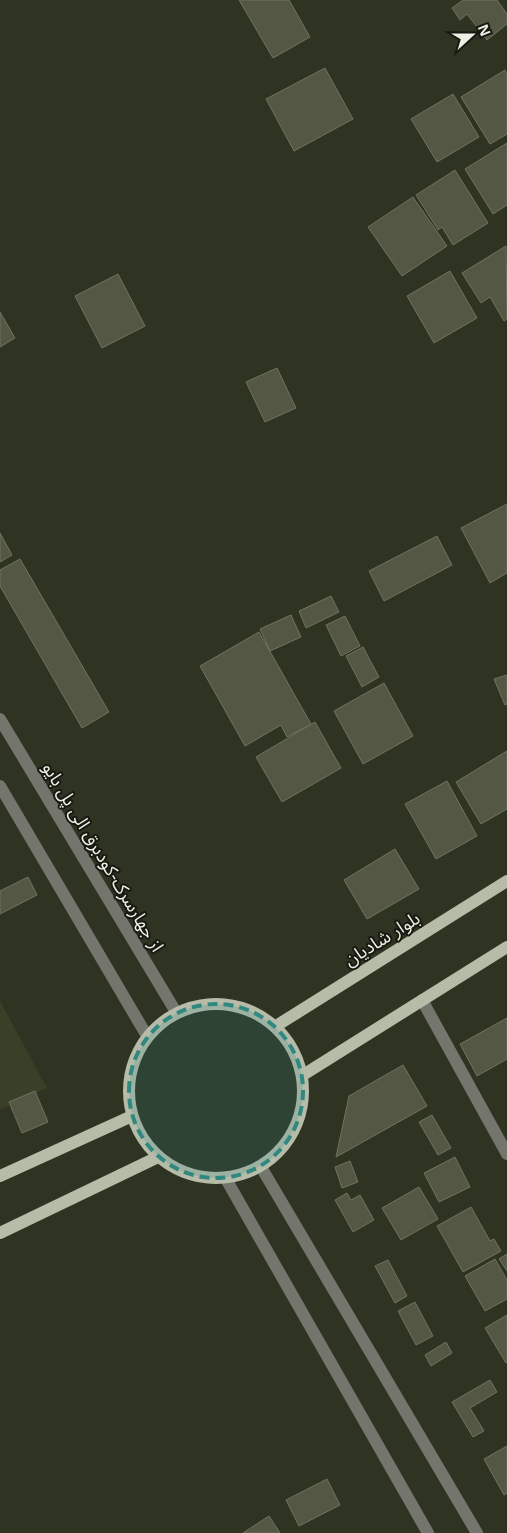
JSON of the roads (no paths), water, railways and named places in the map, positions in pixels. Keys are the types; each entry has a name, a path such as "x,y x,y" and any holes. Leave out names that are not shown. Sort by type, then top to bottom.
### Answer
{"main road":[{"name":"بلوار شادیان","path":"276,1026 507,881"},
{"path":"303,1074 507,947"},
{"path":"201,1004 228,1004 254,1011 276,1026 293,1048 303,1074 302,1111 288,1143 261,1167 226,1179 190,1175 158,1157 142,1138 132,1116 128,1095 130,1074 136,1054 147,1036 160,1022 176,1012 201,1004"},
{"path":"0,1176 132,1116"},
{"path":"0,1234 158,1157"}],"street":[{"name":"از جهارسرک-کودبرق الی پل بایو","path":"0,719 176,1012"},
{"path":"0,786 147,1036"},
{"path":"422,1000 507,1154"},
{"path":"261,1167 477,1533"},
{"path":"226,1179 428,1533"}]}
